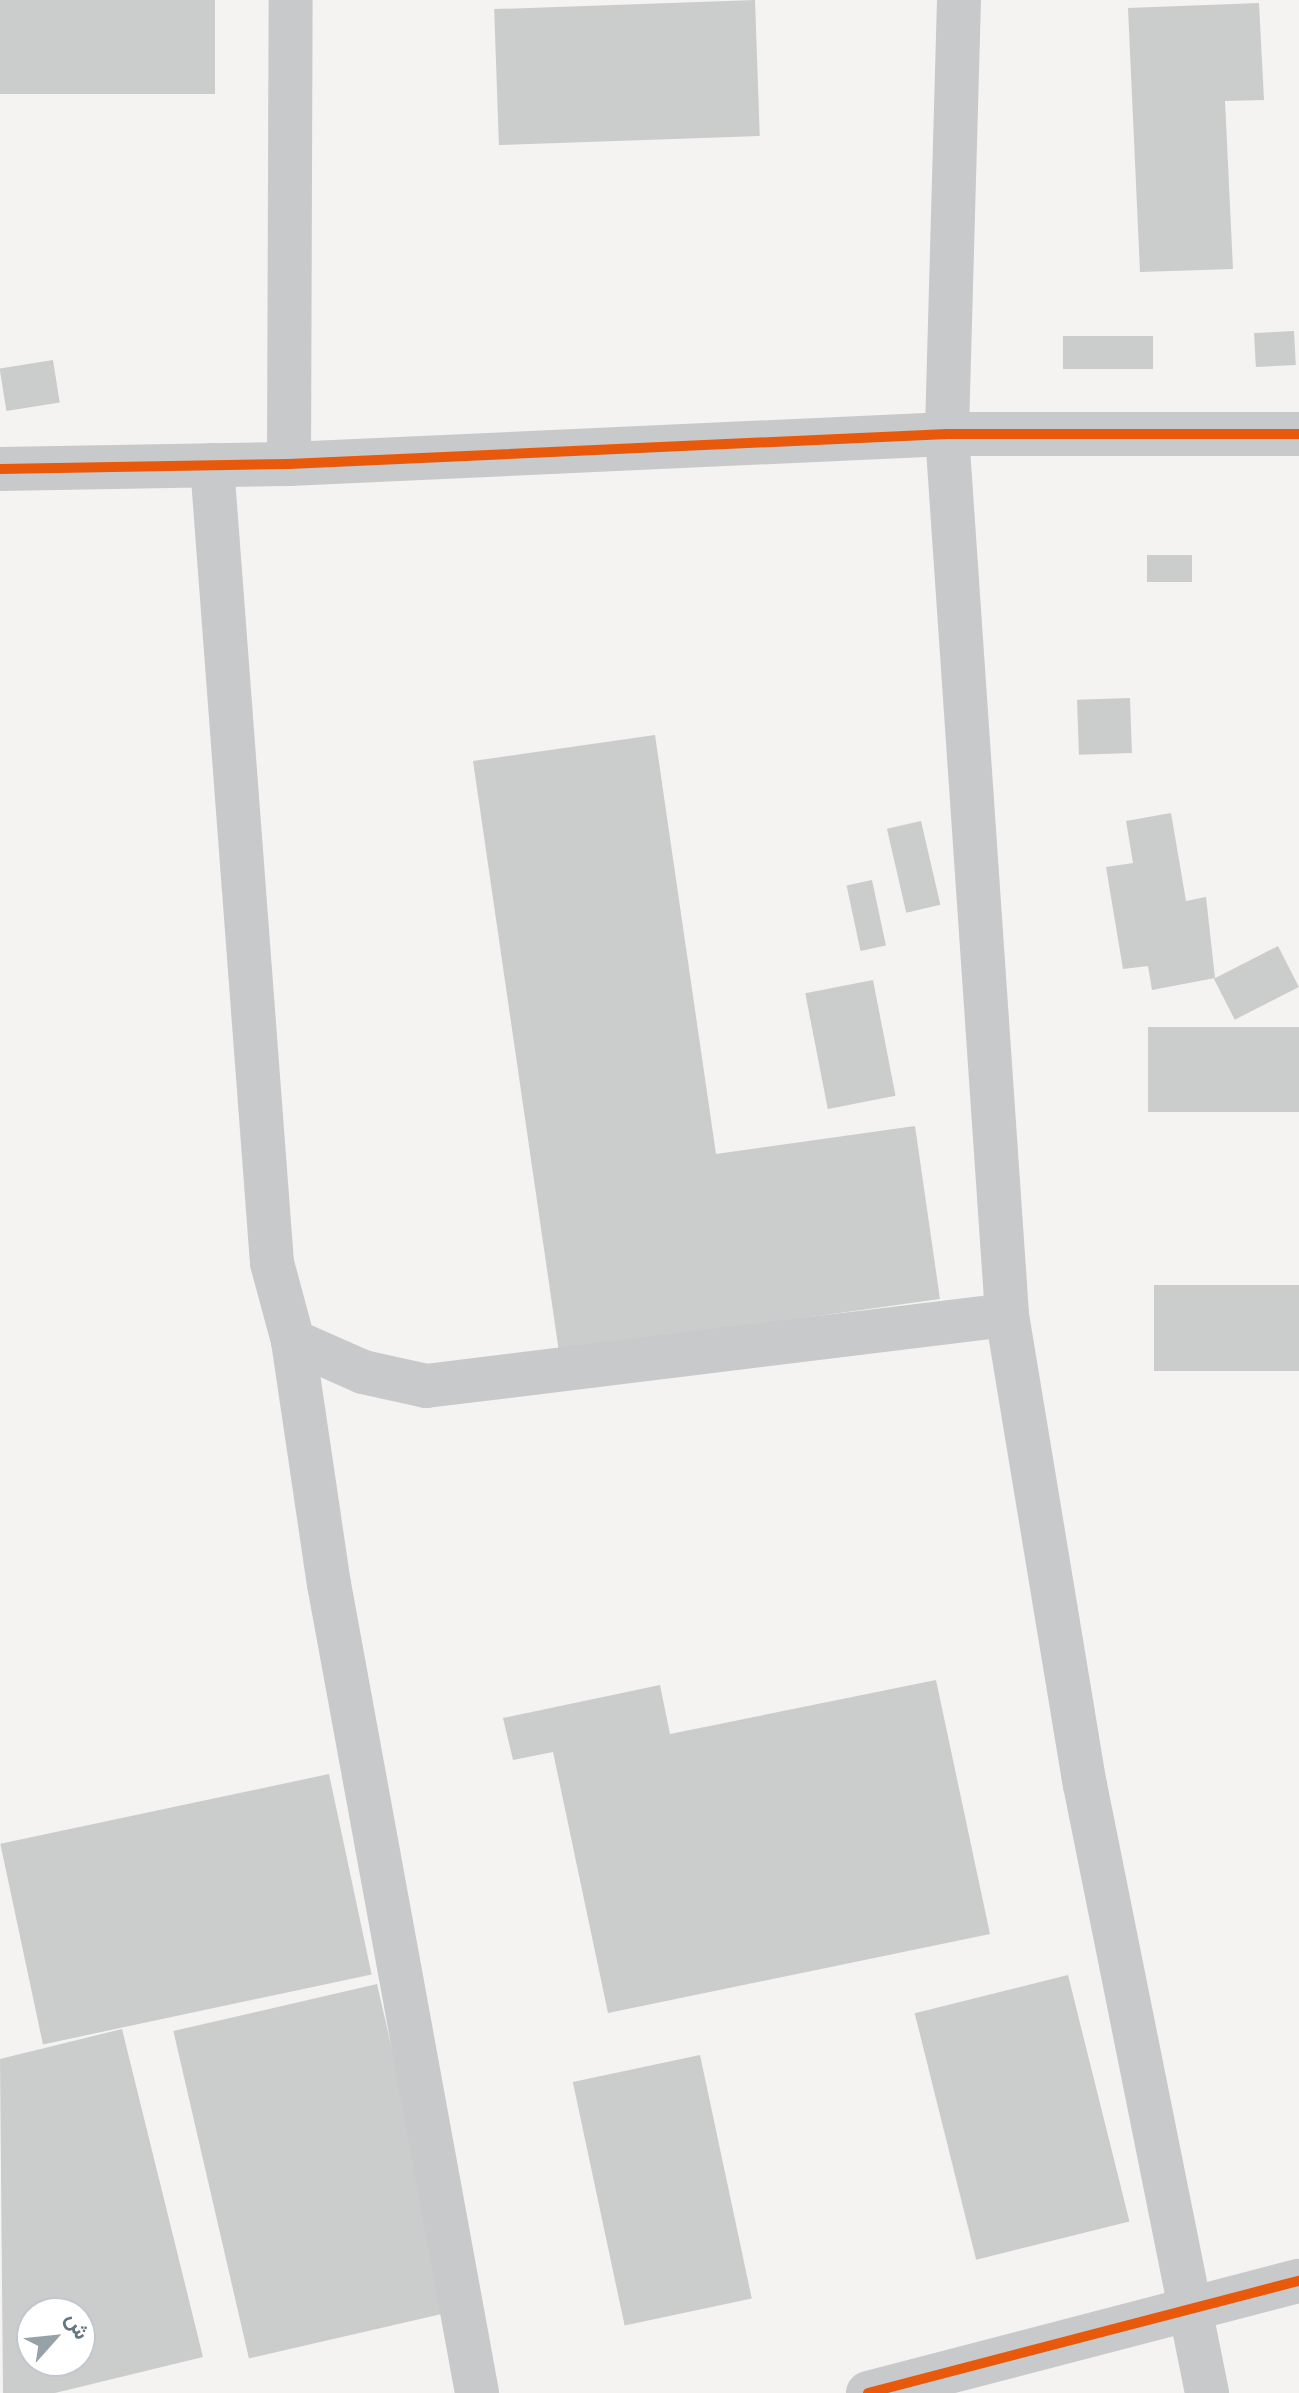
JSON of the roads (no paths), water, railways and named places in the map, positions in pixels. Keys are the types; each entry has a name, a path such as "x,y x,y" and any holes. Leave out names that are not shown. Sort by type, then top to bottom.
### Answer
{"street":[{"path":"289,464 291,0"},
{"path":"959,0 947,434 1007,1315 1085,1785 1207,2393"},
{"path":"0,469 289,464 947,434 1299,434"},
{"path":"212,465 272,1263 293,1341 329,1584 477,2393"},
{"path":"293,1341 363,1372 426,1386 1007,1315"},
{"path":"868,2393 1299,2281"}]}
